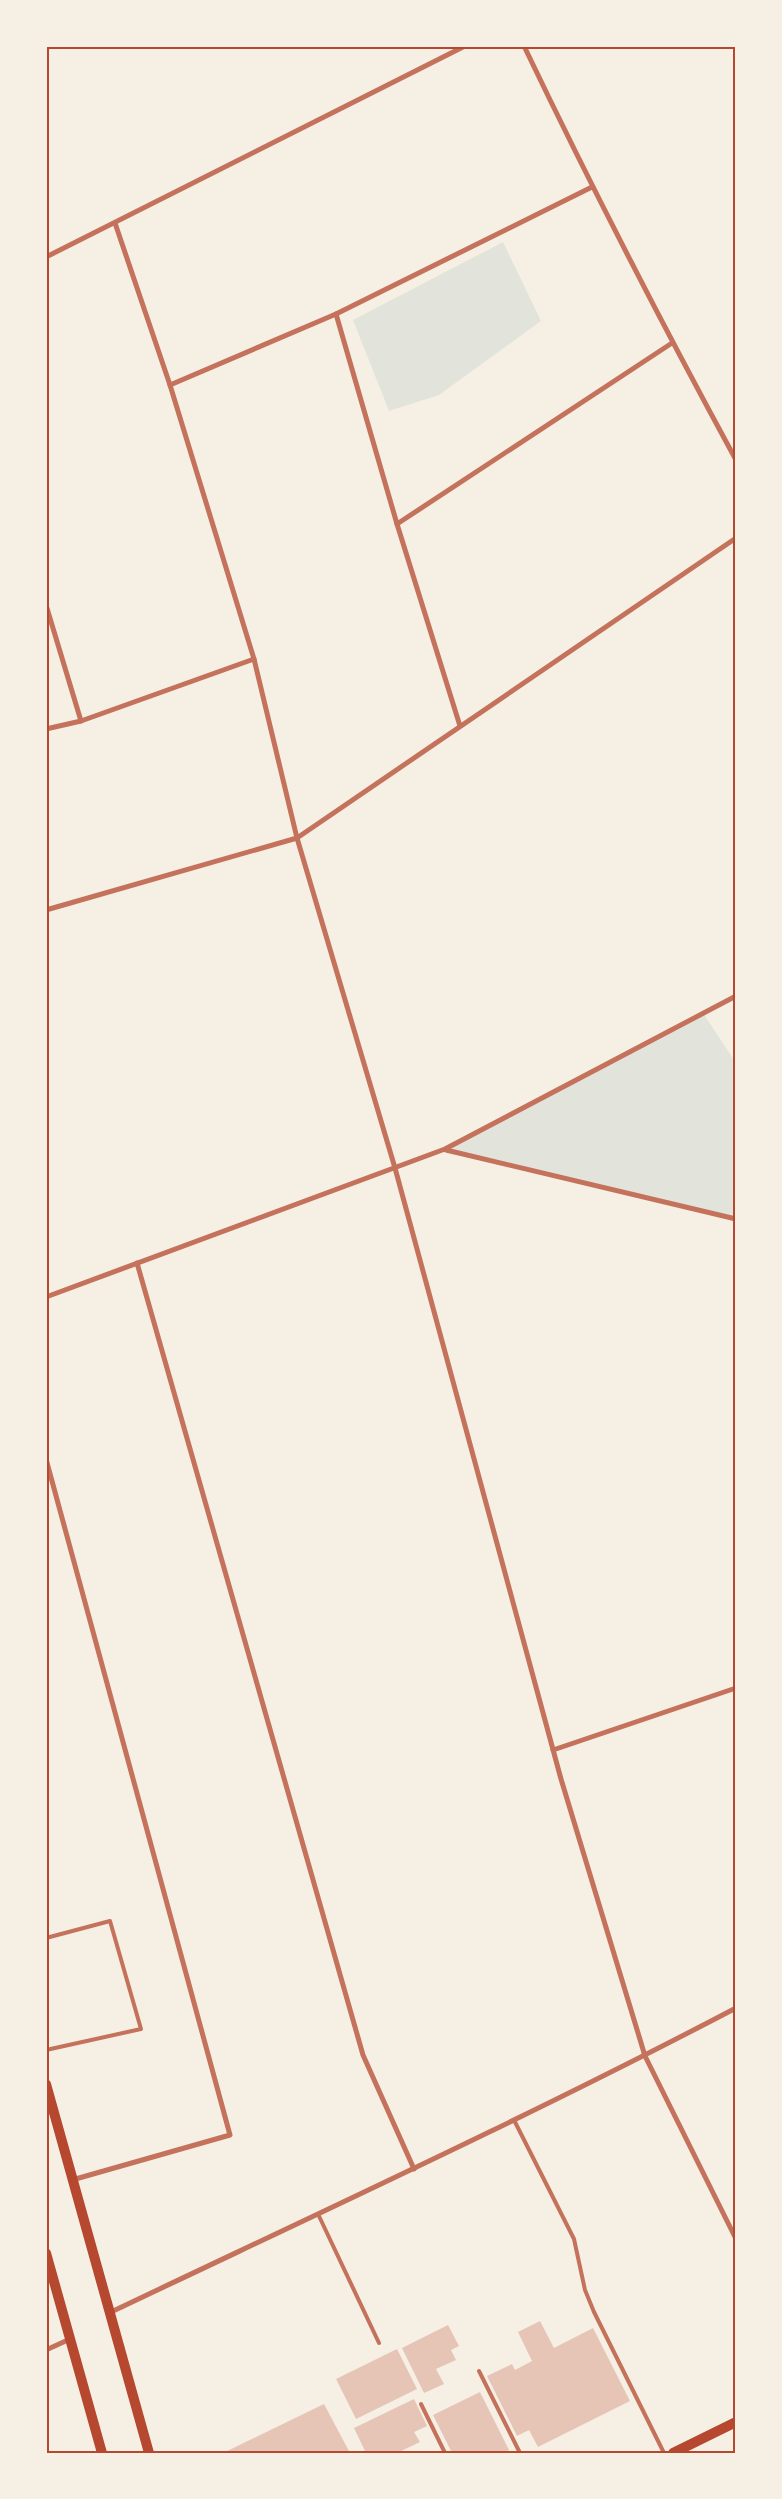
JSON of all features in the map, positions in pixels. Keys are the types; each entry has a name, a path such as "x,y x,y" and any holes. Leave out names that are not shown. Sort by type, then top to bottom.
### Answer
{"main road":[{"path":"46,2084 149,2453"},
{"path":"46,2253 102,2453"},
{"path":"673,2453 736,2422"}],"street":[{"path":"46,257 465,46"},
{"path":"524,46 592,187 672,343 736,460"},
{"path":"170,386 336,314 592,187"},
{"path":"116,223 170,386 254,659 298,838 395,1168 553,1750 645,2056 736,2239"},
{"path":"336,314 397,524 460,726"},
{"path":"397,524 672,343"},
{"path":"46,910 298,838 736,538"},
{"path":"46,605 81,720"},
{"path":"46,729 81,720 254,659"},
{"path":"46,1297 446,1149 736,996"},
{"path":"446,1149 736,1220"},
{"path":"137,1263 363,2055 414,2169"},
{"path":"46,1459 230,2134 72,2180"},
{"path":"553,1750 736,1688"},
{"path":"109,2313 414,2169 645,2056 736,2008"},
{"path":"46,2350 70,2338"}],"lane":[{"path":"46,1938 110,1922 141,2028 46,2050"},
{"path":"514,2120 574,2239 585,2290 594,2312 664,2453"},
{"path":"318,2214 379,2343"},
{"path":"478,2371 520,2453"},
{"path":"421,2404 445,2453"}],"shaded area":[{"path":"503,242 541,321 439,395 389,411 353,320"},
{"path":"703,1013 736,1063 736,1219 446,1149"}],"building":[{"path":"540,2321 554,2348 593,2328 630,2401 538,2447 529,2430 517,2436 487,2376 512,2364 515,2370 532,2361 518,2332"},
{"path":"448,2325 459,2346 451,2350 456,2360 436,2369 444,2384 424,2393 402,2348"},
{"path":"397,2349 417,2389 356,2419 336,2379"},
{"path":"480,2392 509,2450 504,2453 452,2453 433,2415"},
{"path":"414,2399 427,2426 414,2432 420,2442 397,2453 366,2453 354,2428"},
{"path":"324,2404 350,2453 223,2453"}]}
